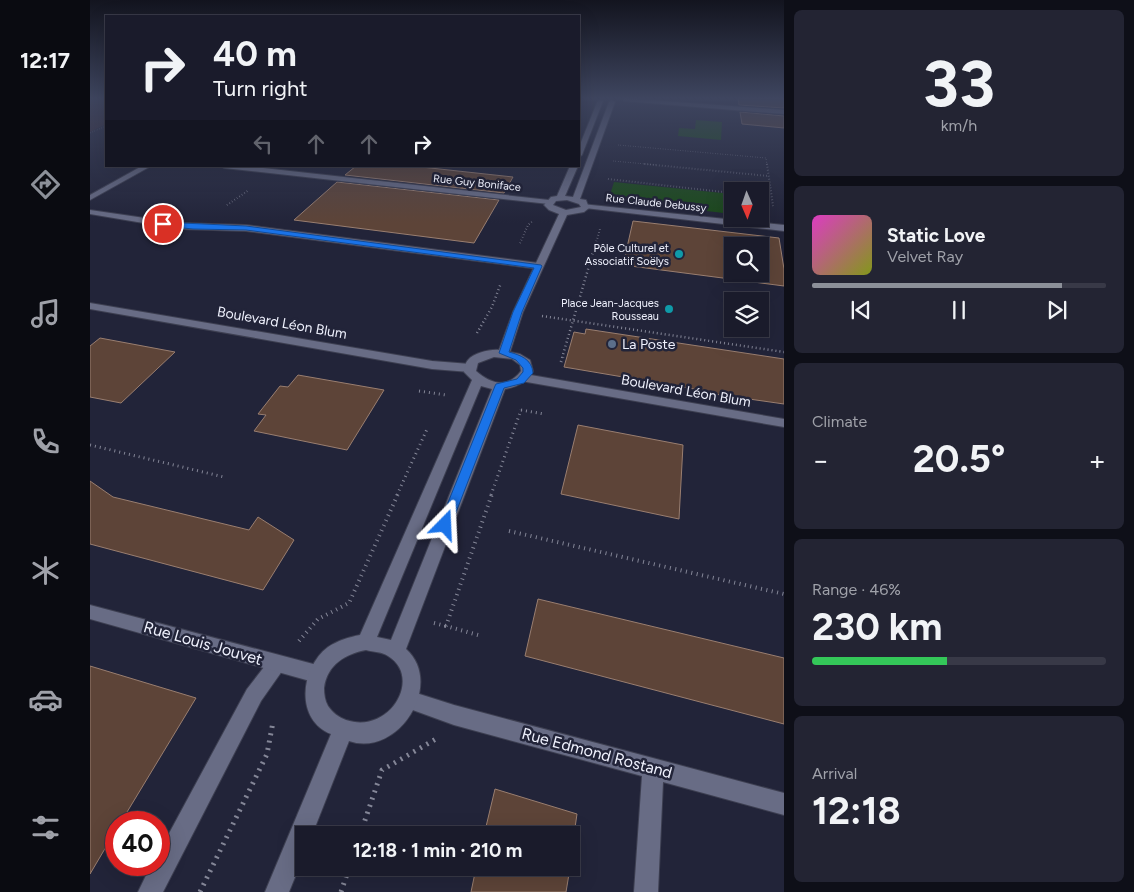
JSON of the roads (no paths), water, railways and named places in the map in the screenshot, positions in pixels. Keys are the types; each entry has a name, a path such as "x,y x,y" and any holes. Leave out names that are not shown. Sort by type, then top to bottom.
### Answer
{"street":[{"path":"580,152 584,140"},
{"path":"576,199 597,140"},
{"path":"90,198 146,167"},
{"name":"Rue Guy Boniface","path":"233,167 549,202"},
{"path":"560,198 574,167"},
{"path":"560,198 576,199 583,202 585,206 579,211 564,212 553,209 548,205 549,202 560,198"},
{"name":"Rue Claude Debussy","path":"585,206 780,228"},
{"path":"90,212 193,227 246,228 538,266"},
{"path":"504,353 518,312 564,212"},
{"name":"Boulevard Léon Blum","path":"90,306 432,365 474,374 500,386"},
{"path":"366,642 474,374 472,362 485,354 504,353 519,358 525,363 528,373 525,378 515,384 500,386 396,651"},
{"name":"Boulevard Léon Blum","path":"525,378 784,423"},
{"name":"Rue Louis Jouvet","path":"90,612 317,674"},
{"path":"366,642 377,643 396,651 410,667 413,677 410,700 402,713 390,724 375,730 359,733 343,730 330,724 320,714 315,701 314,688 317,674 331,655 353,644 366,642"},
{"path":"150,892 254,695 278,664"},
{"name":"Rue Edmond Rostand","path":"410,700 454,715 784,804"},
{"path":"277,892 343,730"},
{"path":"646,892 654,768"}],"place":[{"name":"Pôle Culturel et Associatif Soëlys","path":"679,254"},
{"name":"Place Jean-Jacques Rousseau","path":"669,309"},
{"name":"La Poste","path":"612,344"}]}
